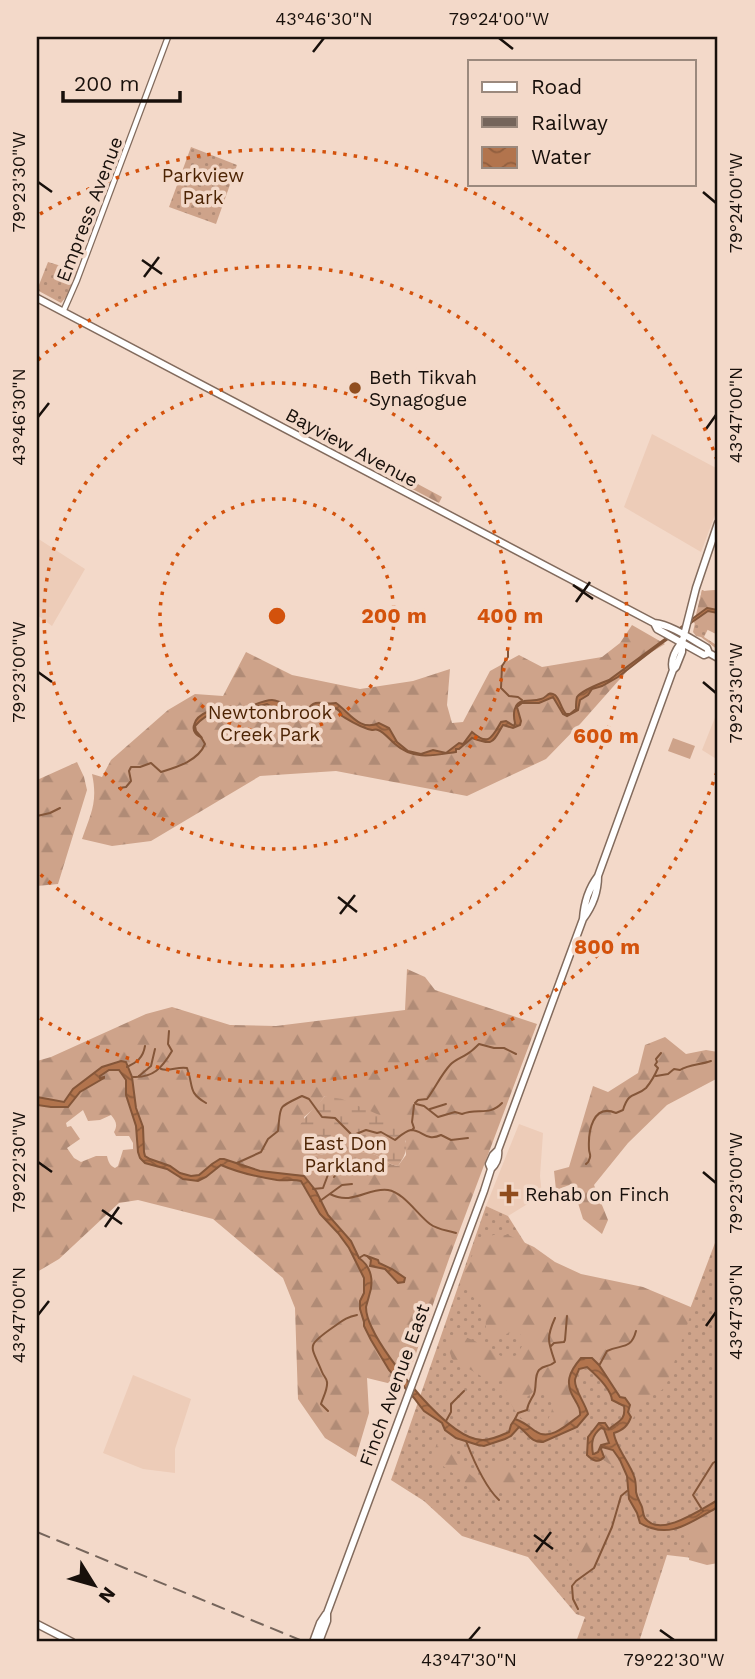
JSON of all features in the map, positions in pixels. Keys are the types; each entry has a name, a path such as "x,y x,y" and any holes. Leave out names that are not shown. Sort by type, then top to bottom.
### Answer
{"main road":[{"name":"Bayview Avenue","path":"37,298 654,623 657,629 683,639 704,655 709,653 718,658"},
{"name":"Finch Avenue East","path":"313,1642 327,1613 491,1169 489,1164 498,1150 583,919 592,884 598,876 673,670 682,652 696,589 718,523"},
{"name":"Finch Avenue East","path":"319,1642 327,1621 327,1613"},
{"path":"37,1624 72,1642"}],"street":[{"name":"Empress Avenue","path":"63,312 168,37"}],"shaded area":[{"path":"652,434 718,469 718,507 701,552 624,507"},
{"path":"37,538 85,569 52,626 37,615"},
{"path":"718,710 718,760 702,750"},
{"path":"519,1124 543,1133 540,1176 542,1195 508,1216 486,1206"},
{"path":"133,1375 191,1399 175,1449 175,1473 143,1469 103,1453"}],"green space":[{"name":"Parkview Park","path":"191,147 237,165 216,224 169,207"},
{"path":"48,262 78,271 61,303 37,290"},
{"path":"383,467 442,497 439,503 380,472"},
{"path":"702,590 718,590 718,635 708,629 704,637 718,646 718,650 693,632"},
{"path":"702,590 718,590 718,635 694,623"},
{"name":"Newtonbrook Creek Park","path":"632,625 665,644 635,662 546,759 467,796 336,771 260,776 151,841 112,846 82,839 94,800 92,774 102,777 111,760 168,710 195,694 223,696 246,652 292,675 360,689 413,681 450,669 447,705 452,723 463,722 490,671 519,655 542,667 602,657 620,643"},
{"path":"673,738 695,746 690,759 668,751"},
{"path":"77,762 87,790 58,884 37,886 37,780"},
{"name":"East Don Parkland","path":"407,969 425,977 435,990 537,1024 407,1379 399,1373 404,1387 367,1378 369,1413 356,1457 325,1438 298,1399 295,1308 283,1278 213,1219 138,1200 119,1203 59,1259 37,1272 37,1061 146,1014 172,1007 230,1025 276,1026 405,1010","holes":["325,1096 406,1141 406,1155 398,1166 377,1155 358,1152 312,1156 304,1117","83,1110 88,1121 111,1115 116,1123 116,1136 129,1136 133,1149 123,1150 115,1168 107,1156 96,1156 81,1162 74,1158 67,1148 80,1139 66,1123","371,1260 392,1269 403,1278 403,1283 398,1283 385,1269 369,1265"]},
{"path":"665,1037 686,1054 706,1050 718,1052 718,1078 667,1105 628,1143 594,1185 608,1220 602,1234 583,1219 572,1184 556,1190 554,1171 569,1167 593,1086 608,1092 638,1073 645,1045"},
{"path":"325,1096 342,1099 398,1123 404,1135 406,1149 398,1166 377,1155 365,1153 342,1152 312,1156 308,1153 299,1127"},
{"path":"486,1206 508,1216 533,1256 581,1281 678,1302 690,1309 718,1235 718,1561 667,1555 639,1642 576,1642 585,1617 576,1614 528,1557 462,1536 424,1501 391,1480"},
{"path":"493,1235 508,1235 581,1274 643,1287 693,1308 667,1383 662,1390 648,1397 619,1438 617,1468 598,1455 592,1442 605,1433 613,1436 618,1433 626,1424 629,1407 625,1396 611,1385 602,1371 588,1369 576,1373 572,1381 579,1418 554,1429 548,1421 552,1405 546,1393 534,1391 527,1397 524,1420 513,1407 503,1381 481,1376 452,1359 448,1347 450,1339 461,1335 506,1359 517,1355 522,1346 521,1335 515,1331 489,1338 483,1309 464,1284 463,1275 470,1259 480,1245"},
{"path":"718,1429 718,1469 712,1474 705,1469"},
{"path":"441,1439 451,1445 466,1469 480,1481 502,1460 510,1465 522,1482 515,1489 479,1493 431,1457"},
{"path":"718,1509 718,1563 707,1565 689,1560 687,1525"},
{"path":"595,1530 599,1534 596,1559 581,1570 564,1558 581,1552"}],"water":[{"path":"707,608 718,610 718,613 708,611 618,677 592,689 580,700 578,710 567,716 563,714 553,697 539,703 522,703 517,707 520,725 513,728 503,725 489,742 472,738 456,749 456,752 425,756 410,753 380,731 360,726 330,707 312,708 310,717 305,720 267,704 249,709 246,713 213,713 195,726 202,738 194,730 194,725 199,717 218,708 245,708 273,700 283,703 284,709 305,716 314,703 336,703 361,723 379,723 389,728 397,742 408,751 421,754 433,750 446,753 459,743 463,744 472,732 486,739 492,736 501,722 506,721 514,726 515,709 520,702 539,700 553,694 566,714 570,714 576,709 579,694 609,680"},
{"path":"126,1062 143,1127 144,1152 150,1159 191,1176 199,1175 212,1164 224,1159 260,1171 304,1176 316,1191 328,1215 351,1241 359,1258 369,1270 371,1285 366,1307 371,1326 379,1341 420,1395 453,1427 469,1437 483,1440 509,1432 515,1419 541,1434 553,1433 580,1415 569,1378 581,1358 592,1358 620,1397 625,1398 630,1405 628,1412 631,1417 628,1423 614,1433 634,1476 636,1494 645,1518 652,1524 671,1524 718,1500 718,1507 671,1530 651,1528 640,1523 629,1499 627,1476 613,1450 602,1447 604,1457 597,1461 587,1455 588,1437 599,1423 605,1423 609,1429 621,1420 624,1406 612,1400 606,1387 587,1367 579,1369 575,1380 588,1414 577,1427 543,1442 533,1439 519,1427 511,1436 484,1446 456,1438 445,1430 442,1423 424,1411 389,1370 364,1326 360,1301 364,1293 364,1278 349,1248 320,1214 301,1181 263,1178 221,1165 198,1181 183,1179 167,1169 145,1163 138,1152 136,1126 126,1095 126,1080 119,1070 109,1070 100,1076 104,1078 80,1092 68,1107 37,1105 37,1097 64,1102 73,1089 102,1067","holes":["601,1428 604,1429 609,1443 601,1445 598,1452 593,1454 594,1436"]},
{"path":"367,1256 405,1278 404,1282 398,1283 385,1269 370,1266 371,1260"}],"waterway":[{"path":"508,651 508,657 502,666 501,688 509,696 522,700"},
{"path":"119,788 126,787 131,781 131,767 151,763 161,772 192,759 205,744 201,737"},
{"path":"37,816 60,808"},
{"path":"133,1077 151,1074 164,1062 172,1051 168,1044 169,1031"},
{"path":"415,1103 427,1099 450,1065 479,1044 504,1048 516,1054"},
{"path":"127,1067 139,1059 145,1046"},
{"path":"139,1076 151,1066 155,1049"},
{"path":"586,1164 590,1157 591,1127 597,1115 623,1110 630,1097 646,1088 658,1068 655,1065 656,1059 661,1053"},
{"path":"656,1076 711,1061"},
{"path":"161,1069 187,1068 193,1092 206,1103"},
{"path":"237,1163 261,1152 268,1139 278,1131 282,1108 302,1096 309,1099 322,1117 335,1118 351,1134 366,1130 381,1132 395,1140 411,1130 432,1137 441,1135 451,1140 468,1138"},
{"path":"416,1104 424,1106 438,1117 455,1112 462,1114 488,1111 502,1103"},
{"path":"430,1109 446,1104"},
{"path":"412,1130 414,1105"},
{"path":"313,1189 323,1188 329,1172 333,1169 337,1173 334,1177"},
{"path":"320,1201 342,1185 352,1184"},
{"path":"330,1194 346,1198 388,1190 405,1199 430,1224 456,1233"},
{"path":"359,1258 367,1256"},
{"path":"328,1411 321,1404 327,1382 313,1351 314,1343 344,1320 357,1315"},
{"path":"551,1346 564,1342 567,1316"},
{"path":"515,1419 518,1413 527,1410 534,1394 539,1370 555,1362 549,1340 555,1318"},
{"path":"600,1364 607,1351 629,1344 636,1331"},
{"path":"446,1421 451,1412 451,1404 464,1391"},
{"path":"466,1441 484,1480 499,1500"},
{"path":"703,1511 693,1495 713,1463 718,1460"},
{"path":"578,1609 573,1599 572,1586 594,1568 612,1527 621,1496 627,1491"}],"railway":[{"path":"37,1532 305,1642"}],"place":[{"name":"Beth Tikvah Synagogue","path":"355,388"},
{"name":"Rehab on Finch","path":"509,1194"}]}
